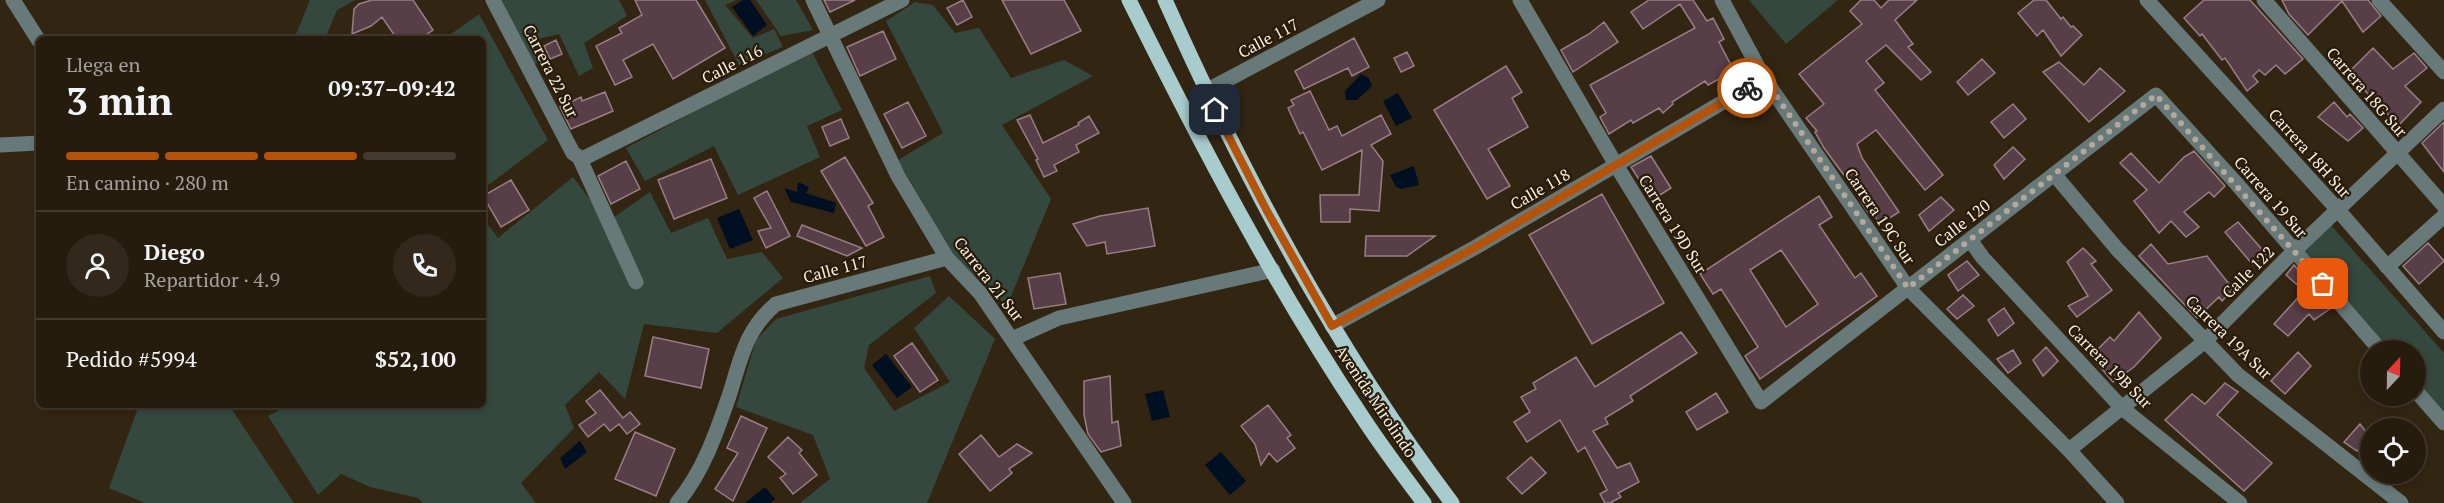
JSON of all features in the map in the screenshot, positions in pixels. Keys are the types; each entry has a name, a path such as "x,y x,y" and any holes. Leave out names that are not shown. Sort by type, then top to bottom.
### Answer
{"main road":[{"name":"Avenida Mirolindo","path":"1129,0 1208,156 1273,270 1363,418 1424,503"},
{"name":"Avenida Mirolindo","path":"1165,0 1206,91 1267,211 1332,326 1406,440 1452,503"}],"street":[{"path":"13,0 36,36"},
{"name":"Carrera 22 Sur","path":"493,0 573,153 579,157 636,282"},
{"name":"Carrera 21 Sur","path":"813,0 898,176 947,258 980,293 1124,503"},
{"name":"Calle 116","path":"579,157 584,158 902,0"},
{"name":"Calle 117","path":"1206,91 1378,0"},
{"name":"Carrera 19D Sur","path":"1520,0 1616,165 1761,402"},
{"name":"Carrera 19C Sur","path":"1722,0 1764,78 1908,288 2068,450 2117,503"},
{"name":"Carrera 18H Sur","path":"2147,0 2338,210 2444,332"},
{"name":"Carrera 18G Sur","path":"2264,0 2444,206"},
{"path":"2379,0 2444,72"},
{"name":"Calle 118","path":"1332,326 1476,247 1764,78"},
{"name":"Calle 120","path":"1761,402 2156,95"},
{"name":"Carrera 19 Sur","path":"2156,95 2371,340"},
{"name":"Calle 122","path":"2068,450 2204,342 2294,251 2444,109"},
{"path":"0,146 36,143"},
{"name":"Carrera 19A Sur","path":"2054,174 2117,249 2238,375 2401,503"},
{"path":"2387,267 2444,216"},
{"name":"Carrera 19B Sur","path":"1970,240 1983,258 2122,408 2240,503"},
{"name":"Calle 117","path":"677,503 692,485 704,462 747,338 760,317 776,304 947,258"},
{"path":"1012,339 1059,318 1273,270"},
{"path":"2426,403 2444,423"}],"green space":[{"path":"310,0 355,0 337,10 326,36 295,36"},
{"path":"502,0 619,0 627,16 584,43 593,68 579,76 559,34 534,40 542,61 530,66"},
{"path":"705,0 737,0 725,5 753,38 774,29 783,47 739,65"},
{"path":"756,0 796,0 813,30 781,36"},
{"path":"1749,0 1838,0 1786,44"},
{"path":"915,2 933,5 955,33 979,28 1011,78 1064,60 1093,76 1002,125 1051,199 1007,306 955,257 898,160 943,133 886,21"},
{"path":"479,14 548,140 486,187 486,36 448,36"},
{"path":"811,50 842,110 807,126 820,157 738,195 714,146 645,181 626,148"},
{"path":"573,177 607,222 650,192 671,233 708,218 727,259 762,252 783,278 717,333 644,324 625,399 599,372 565,405 574,428 521,483 536,503 423,503 418,498 370,487 341,474 318,495 268,416 283,408 486,408 486,222 498,238"},
{"path":"2329,223 2444,353 2444,414 2426,393 2426,340 2380,340 2300,247"},
{"path":"930,276 936,293 869,345 864,368 894,411 950,382 914,328 949,296 995,339 927,503 800,503 830,479 813,435 736,407 756,340 776,319"},
{"path":"138,408 231,408 294,503 145,503 109,488"}],"water":[{"path":"743,0 750,0 767,25 753,36 732,7"},
{"path":"1361,74 1369,78 1372,86 1357,100 1346,100 1345,91"},
{"path":"1398,93 1412,118 1396,126 1383,101"},
{"path":"1414,166 1419,185 1401,189 1396,187 1390,175"},
{"path":"798,182 809,187 806,193 836,203 834,213 791,202 784,188 797,192"},
{"path":"739,209 753,240 730,249 717,218"},
{"path":"886,354 912,387 897,398 872,365"},
{"path":"1163,390 1170,417 1152,421 1145,394"},
{"path":"580,441 587,452 565,469 560,458"},
{"path":"1221,452 1246,481 1230,495 1205,465"},
{"path":"765,487 775,499 770,503 745,503"}],"building":[{"path":"372,0 413,0 433,30 424,36 395,36 382,17 371,26 352,34 354,9 359,4"},
{"path":"635,0 696,0 725,48 673,79 653,44 623,60 632,77 615,85 596,46 622,33 619,28 642,15"},
{"path":"824,0 855,0 830,12"},
{"path":"963,0 972,17 957,25 947,8"},
{"path":"1002,0 1064,0 1081,31 1031,54"},
{"path":"1649,0 1693,0 1707,21 1713,18 1724,39 1719,42 1734,71 1708,85 1705,81 1672,102 1673,104 1663,113 1659,108 1633,123 1631,120 1609,134 1600,117 1606,113 1590,85 1695,28 1680,4 1643,29 1631,12"},
{"path":"1861,0 1874,0 1881,8 1889,0 1917,0 1895,20 1913,44 1908,47 1931,72 1921,80 1886,45 1866,61 1884,83 1875,90 1943,175 1925,190 1876,130 1857,144 1862,158 1899,212 1880,224 1872,212 1869,214 1861,202 1863,201 1824,148 1815,132 1817,131 1806,118 1824,104 1799,74 1862,24 1850,11"},
{"path":"2034,0 2046,0 2061,19 2063,17 2082,35 2061,56 2043,30 2037,36 2018,13"},
{"path":"2204,0 2250,0 2303,59 2285,74 2276,65 2265,75 2259,70 2253,76 2258,82 2247,91 2225,58 2222,60 2202,34 2200,36 2184,18"},
{"path":"2282,0 2368,0 2381,16 2363,32 2342,1 2308,35 2289,14"},
{"path":"1604,22 1618,42 1573,72 1561,50 1589,34"},
{"path":"883,31 896,59 860,76 847,47"},
{"path":"1354,38 1369,67 1352,76 1348,68 1304,89 1295,71"},
{"path":"556,40 562,54 550,59 544,46"},
{"path":"2373,48 2393,69 2414,53 2427,68 2405,86 2421,102 2397,127 2372,92 2369,95 2348,73"},
{"path":"1407,52 1414,66 1401,72 1394,58"},
{"path":"1982,59 1995,73 1968,95 1957,82"},
{"path":"2059,62 2084,85 2100,68 2125,91 2089,122 2043,72"},
{"path":"1506,66 1522,92 1512,98 1528,127 1488,149 1510,186 1487,199 1434,110"},
{"path":"1310,91 1329,130 1337,126 1342,136 1381,115 1391,134 1371,145 1383,161 1379,211 1350,209 1350,222 1321,222 1320,195 1359,195 1362,150 1322,170 1303,132 1300,134 1288,108 1294,105 1291,100"},
{"path":"605,92 613,111 571,129 560,107 581,97 582,101"},
{"path":"908,102 926,136 902,148 884,114"},
{"path":"2334,102 2347,117 2350,114 2363,128 2348,141 2318,117"},
{"path":"2013,104 2026,119 2004,138 1991,122"},
{"path":"1030,115 1043,143 1079,125 1078,123 1089,116 1099,133 1076,145 1079,152 1054,165 1057,171 1044,177 1036,160 1038,159 1017,120"},
{"path":"841,119 849,138 830,146 822,127"},
{"path":"2444,122 2444,172 2422,143"},
{"path":"2013,147 2025,159 2004,179 1994,165"},
{"path":"2194,151 2225,186 2214,197 2209,192 2184,212 2199,227 2186,237 2171,221 2159,233 2134,201 2147,190 2120,163 2131,153 2159,183 2184,157"},
{"path":"1651,156 1671,188 1652,200 1631,167"},
{"path":"845,157 873,203 868,206 884,237 866,246 821,171"},
{"path":"711,159 727,198 674,219 658,180"},
{"path":"626,161 640,189 611,204 598,176"},
{"path":"511,180 529,210 501,227 486,201 486,194"},
{"path":"767,191 790,236 766,248 758,231 771,228 754,198"},
{"path":"1602,194 1664,303 1592,344 1529,235"},
{"path":"1819,196 1832,217 1819,225 1855,278 1861,273 1877,296 1760,379 1745,356 1758,347 1721,289 1713,294 1700,274","holes":["1781,250 1818,304 1786,327 1750,270"]},
{"path":"1941,197 1954,210 1929,231 1919,215"},
{"path":"1148,208 1155,246 1107,254 1105,242 1087,246 1073,224 1100,216"},
{"path":"2238,222 2266,254 2253,265 2225,232"},
{"path":"802,225 862,248 847,256 797,236"},
{"path":"1366,236 1435,236 1407,256 1365,256"},
{"path":"2428,243 2444,261 2419,284 2403,266"},
{"path":"2151,244 2168,264 2207,256 2233,289 2222,301 2219,297 2197,318 2139,256"},
{"path":"2083,248 2096,261 2091,264 2112,290 2077,317 2068,306 2088,296 2067,262"},
{"path":"1967,261 1979,275 1958,291 1948,275"},
{"path":"2294,265 2331,308 2314,320 2309,314 2288,336 2274,324 2304,291 2286,275"},
{"path":"1060,273 1066,304 1034,309 1028,278"},
{"path":"1963,295 1974,306 1957,319 1947,309"},
{"path":"2004,308 2014,323 1998,336 1988,320"},
{"path":"2139,312 2161,338 2134,367 2113,382 2091,356 2110,337 2114,341"},
{"path":"1681,332 1697,353 1630,396 1633,401 1605,418 1608,424 1593,431 1617,468 1630,463 1639,482 1618,493 1621,497 1610,503 1605,503 1600,494 1607,490 1585,447 1578,452 1560,420 1527,442 1514,422 1530,412 1521,397 1536,389 1533,383 1576,357 1595,387"},
{"path":"653,337 709,349 701,388 645,376"},
{"path":"912,343 938,380 920,392 894,356"},
{"path":"2046,347 2058,361 2043,376 2033,360"},
{"path":"2013,350 2021,363 2008,373 1997,359"},
{"path":"2298,352 2311,366 2285,394 2271,381"},
{"path":"1110,376 1112,423 1118,421 1121,446 1101,452 1088,434 1084,415 1084,381"},
{"path":"2225,383 2238,392 2217,415 2272,463 2244,491 2165,420 2192,394 2205,404"},
{"path":"600,390 623,418 630,412 640,424 627,434 619,424 610,431 604,424 588,437 579,425 596,413 586,401"},
{"path":"1716,393 1728,412 1697,430 1686,412"},
{"path":"1268,405 1291,435 1287,438 1295,448 1277,462 1269,453 1261,465 1255,444 1241,426"},
{"path":"741,416 767,428 733,501 715,489 738,453 727,448"},
{"path":"2360,424 2360,448 2357,451 2344,442"},
{"path":"635,432 675,449 656,496 615,479"},
{"path":"981,435 999,457 1017,444 1032,453 1009,469 1012,473 990,491 959,454"},
{"path":"788,437 802,450 799,453 817,475 793,494 780,478 786,474 768,457"},
{"path":"1531,457 1546,473 1522,494 1507,478"}],"way so far":[{"path":"1747,88 1764,78 1908,288 2156,95 2323,284"}],"route":[{"path":"1215,110 1267,211 1332,326 1476,247 1747,88"}]}
